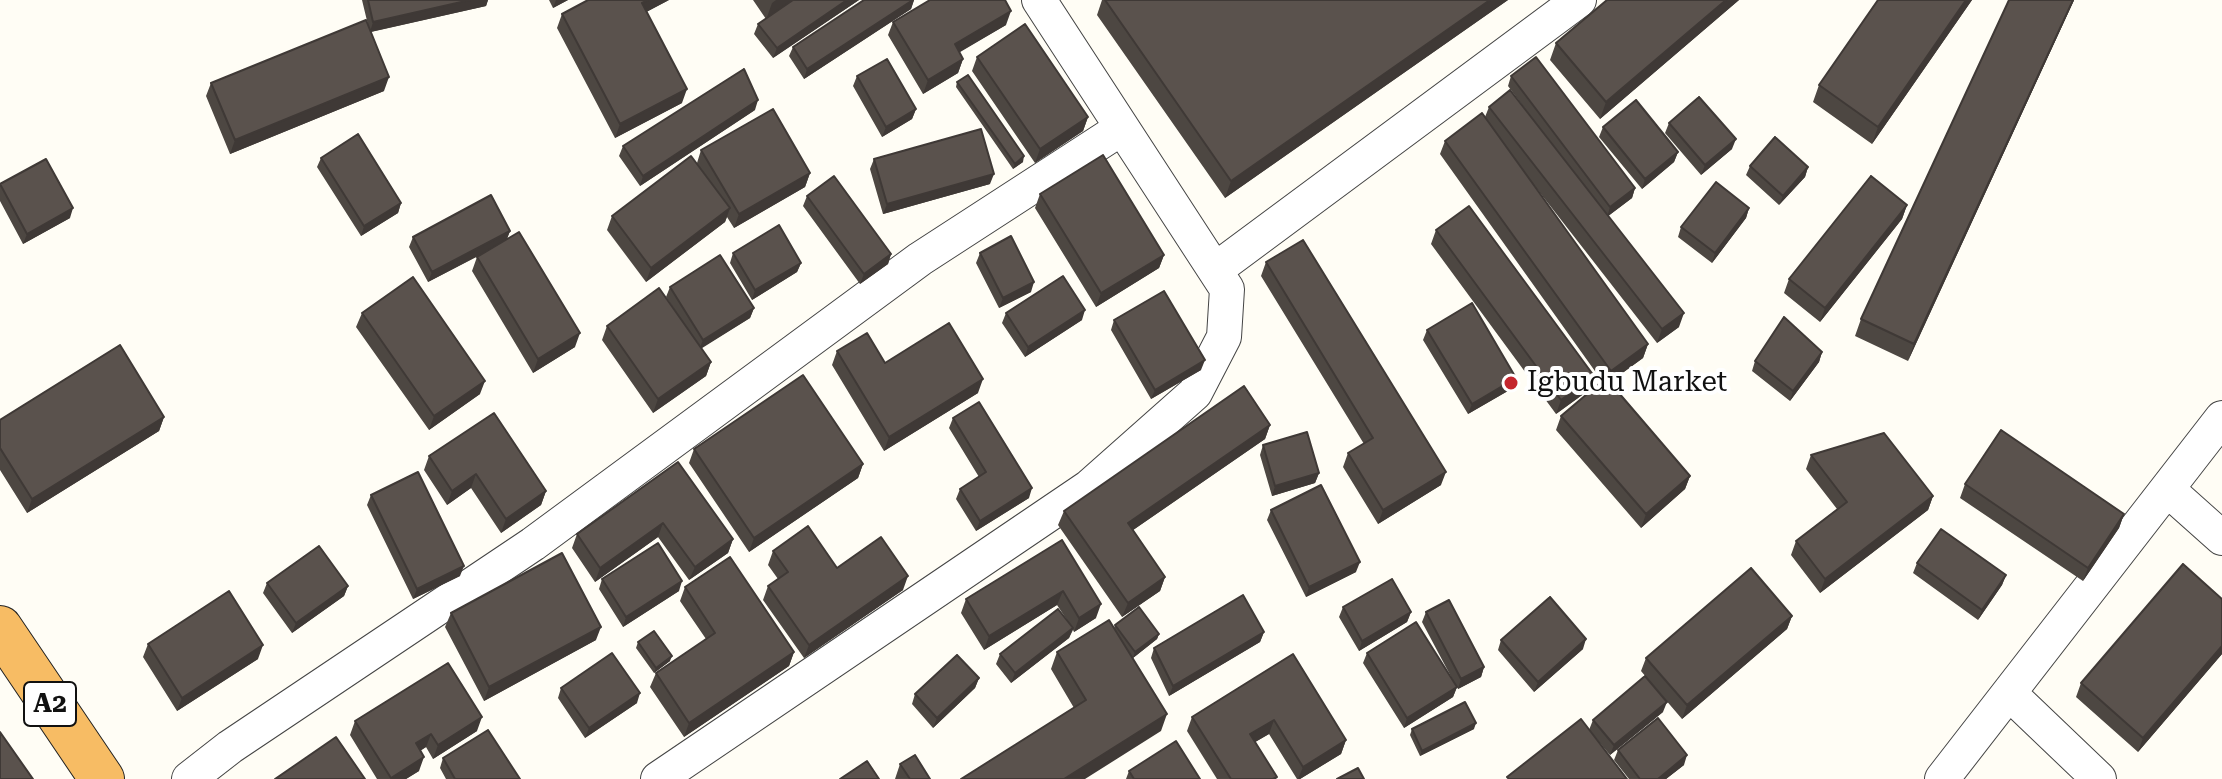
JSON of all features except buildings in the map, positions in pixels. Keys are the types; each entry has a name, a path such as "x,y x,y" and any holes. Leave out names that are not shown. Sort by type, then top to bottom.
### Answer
{"highway":[{"name":"A2","path":"0,628 102,779"}],"street":[{"path":"658,779 1089,487 1195,393 1224,337 1227,289 1039,0"},
{"path":"1215,270 1579,0"},
{"path":"189,779 230,747 533,544 920,259 1122,128"},
{"path":"1942,779 2222,418"},
{"path":"2167,489 2222,538"},
{"path":"2009,693 2099,779"}],"place":[{"name":"Igbudu Market","path":"1511,383"}]}
